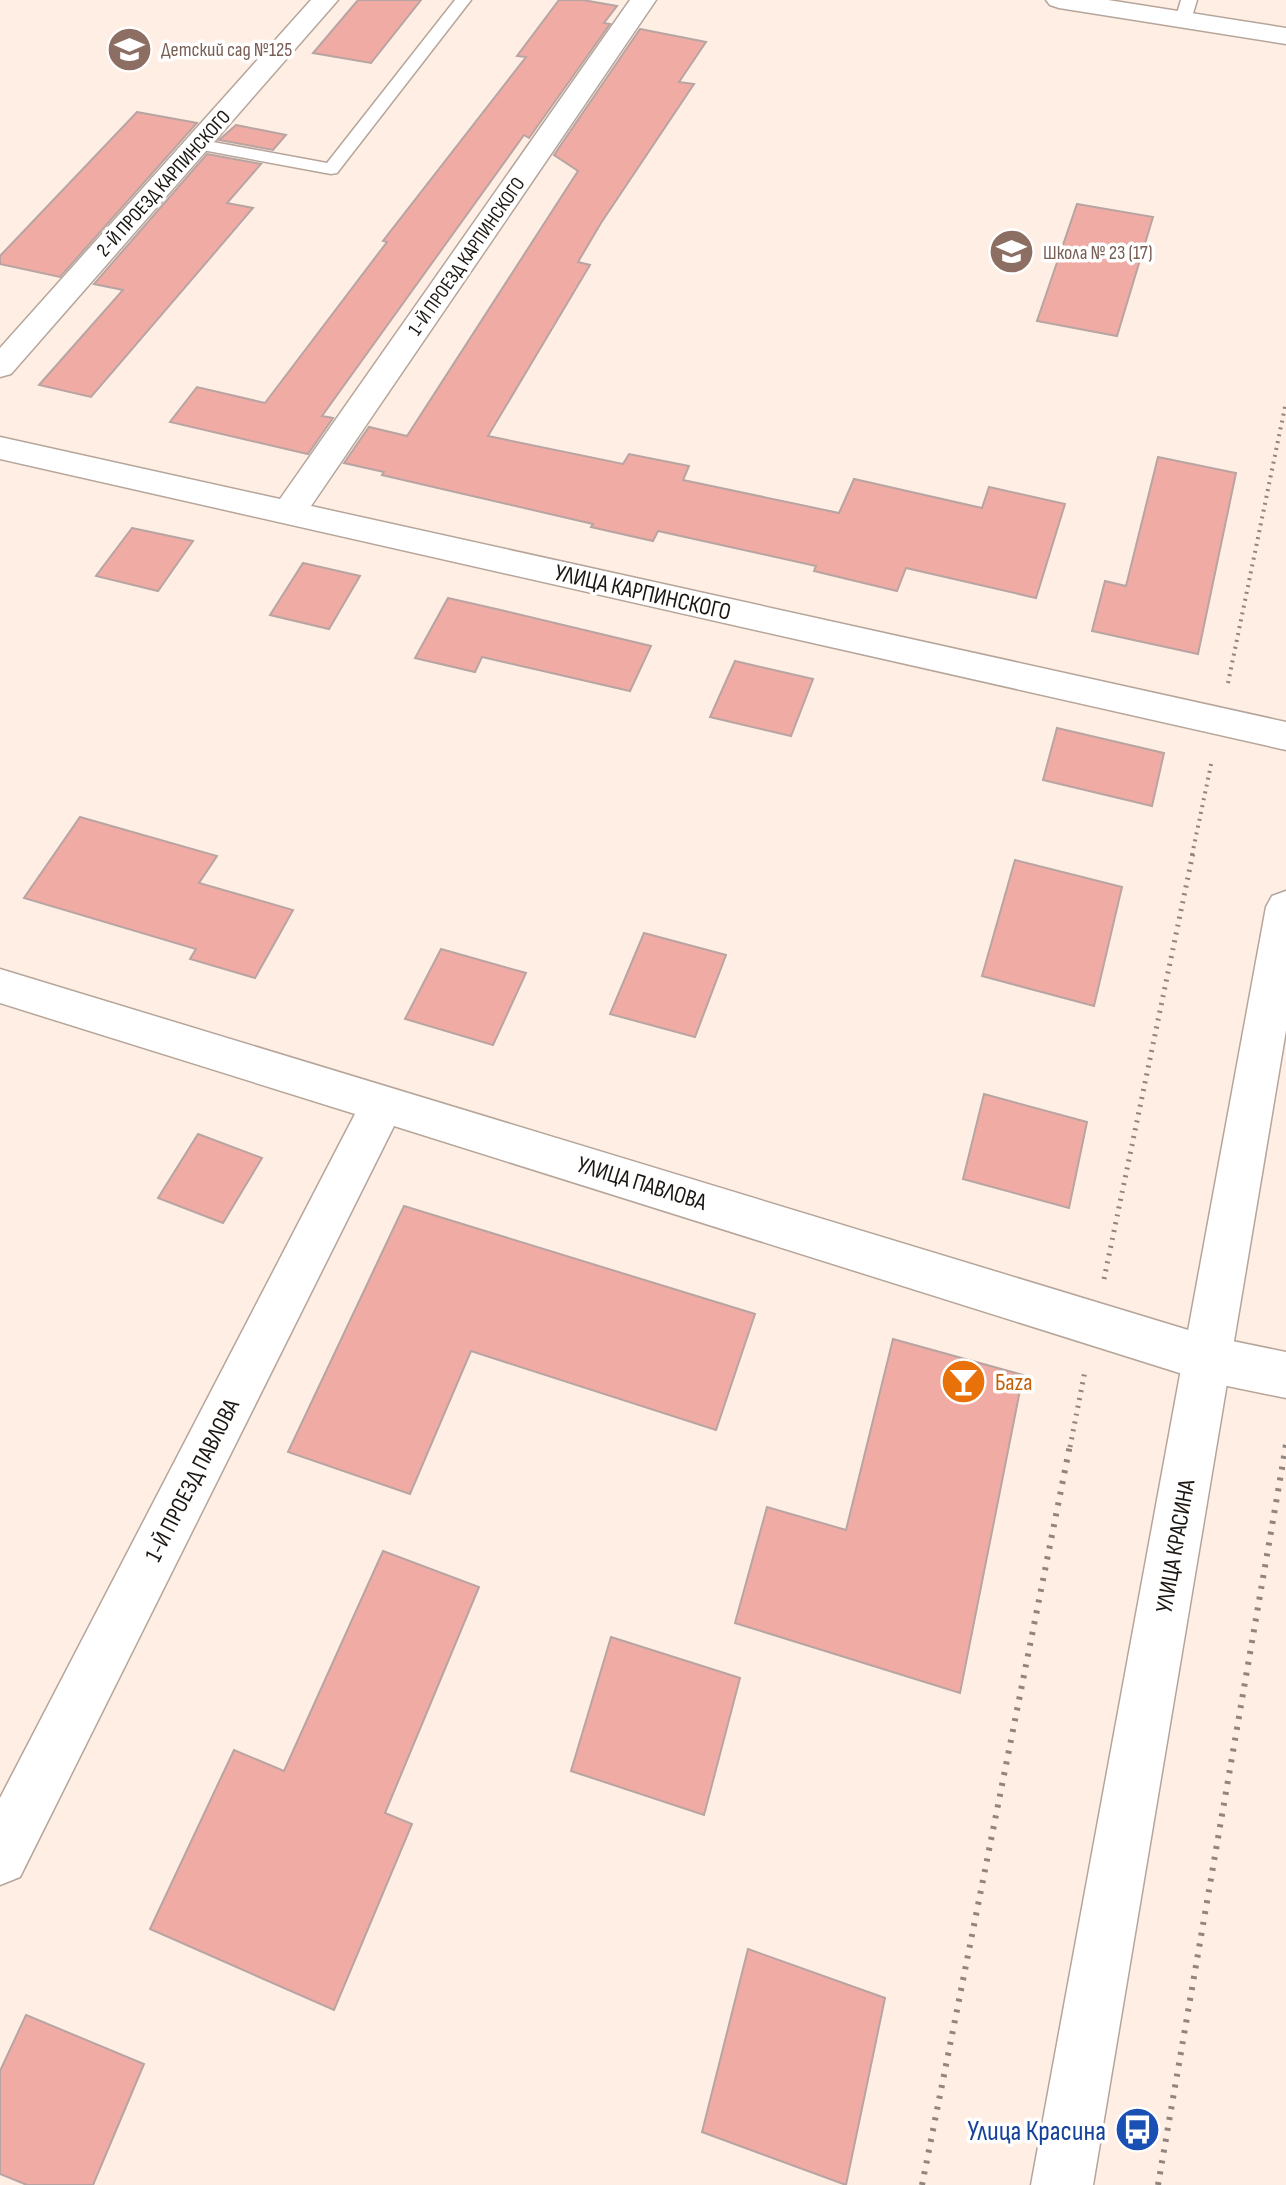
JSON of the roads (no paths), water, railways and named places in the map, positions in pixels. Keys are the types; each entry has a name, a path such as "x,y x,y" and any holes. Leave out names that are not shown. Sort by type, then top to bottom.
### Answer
{"street":[{"name":"2-Й ПРОЕЗД КАРПИНСКОГО","path":"0,367 325,0"},
{"name":"1-Й ПРОЕЗД КАРПИНСКОГО","path":"289,512 643,0"},
{"path":"1059,0 1186,10 1286,36"},
{"name":"УЛИЦА КАРПИНСКОГО","path":"0,448 1286,736"},
{"name":"УЛИЦА КРАСИНА","path":"1062,2185 1286,907"},
{"name":"УЛИЦА ПАВЛОВА","path":"0,986 1208,1359 1286,1375"},
{"name":"1-Й ПРОЕЗД ПАВЛОВА","path":"0,1857 383,1103"}],"lane":[{"path":"197,144 331,169 463,0"}],"place":[{"name":"Детский сад №125","path":"130,49"},
{"name":"Школа № 23 (17)","path":"1012,252"},
{"name":"Баza","path":"964,1382"},
{"name":"Улица Красина","path":"1137,2130"}]}
